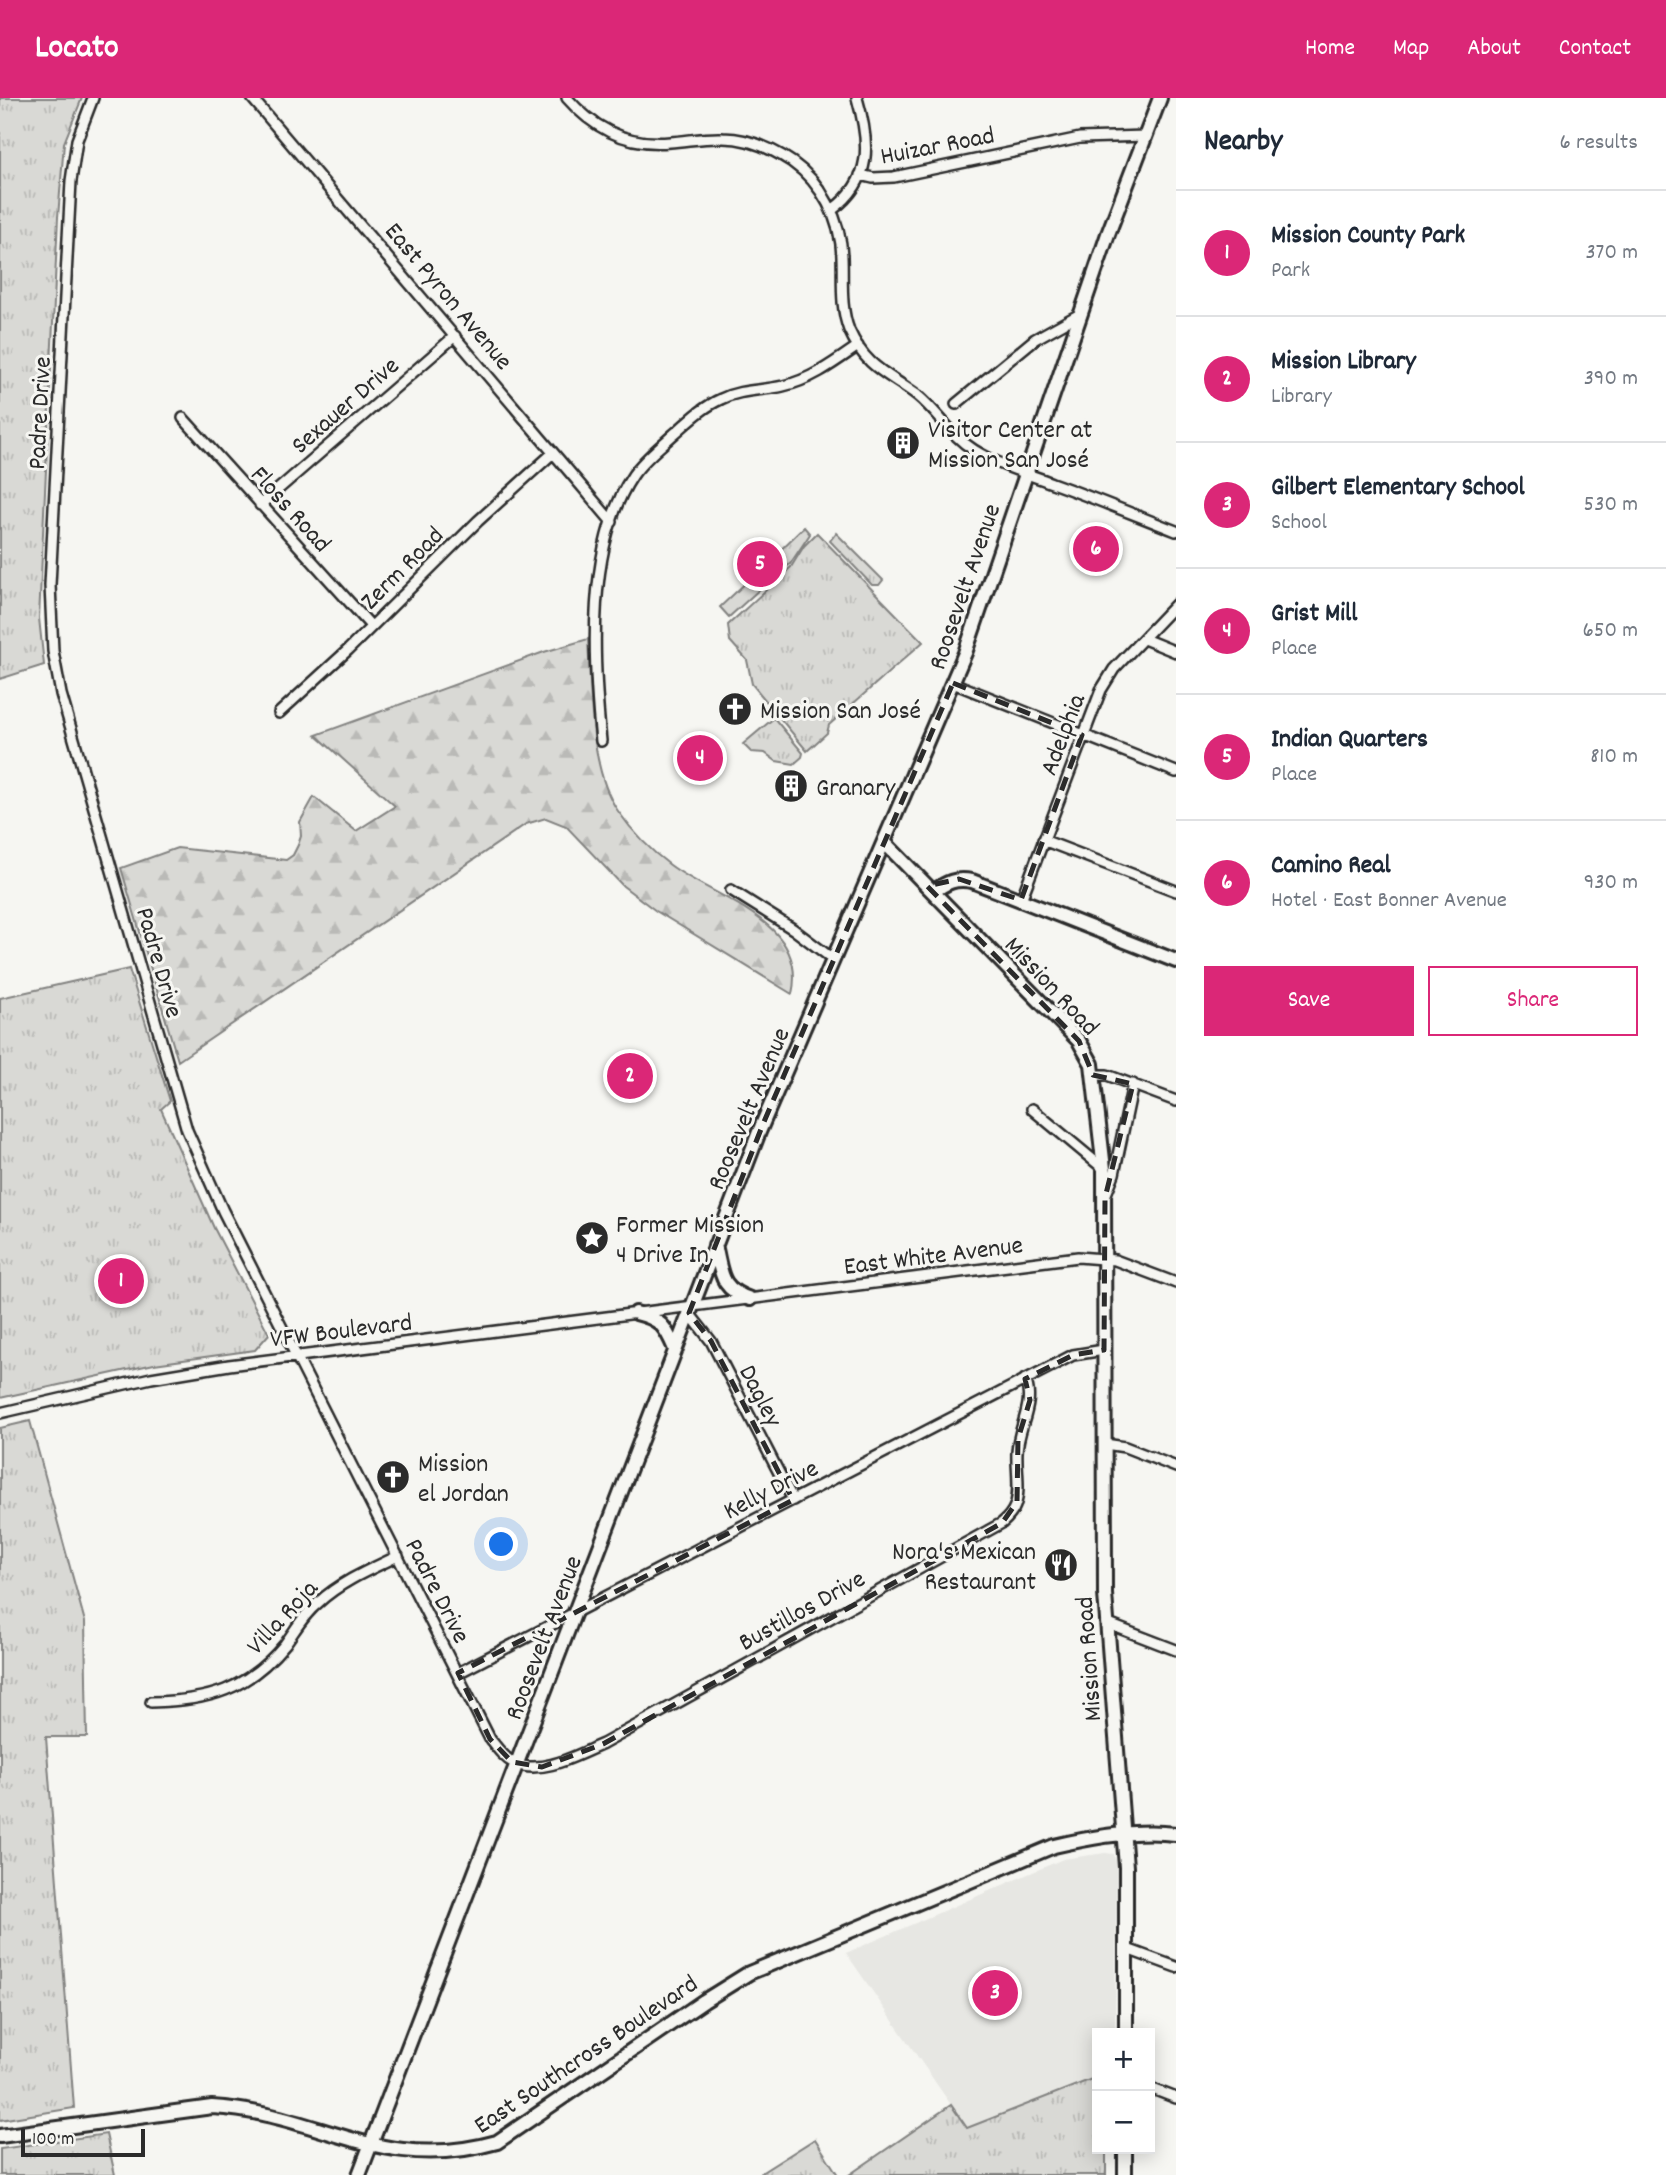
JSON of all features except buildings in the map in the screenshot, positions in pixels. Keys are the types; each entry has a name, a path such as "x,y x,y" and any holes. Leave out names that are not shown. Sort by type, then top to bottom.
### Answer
{"main road":[{"name":"Roosevelt Avenue","path":"359,2175 372,2157 518,1764 762,1124 885,843 979,618 1080,314 1160,98"},
{"name":"Mission Road","path":"885,843 1079,1041 1088,1054 1093,1075 1104,1170 1106,1623 1124,1835 1126,2028"},
{"path":"933,892 947,881 972,881 1176,961"},
{"path":"715,1245 724,1283 736,1294 750,1299"},
{"path":"636,1313 658,1320 675,1349"},
{"name":"East Southcross Boulevard","path":"420,2165 479,2152 704,2000 749,1973 1054,1846 1099,1837 1176,1834"},
{"path":"0,2136 212,2107 230,2108 264,2117 372,2157"},
{"path":"1125,2154 1125,2175"}],"street":[{"name":"Padre Drive","path":"93,98 76,139 71,181 50,585 53,651 61,694 187,1130 223,1211 490,1740 506,1757 518,1764"},
{"name":"East Pyron Avenue","path":"252,98 612,522"},
{"path":"567,98 597,126 633,140 668,142 724,138 761,145 775,151 802,170 832,210 841,243 845,317 858,346 879,372 916,395 965,444 986,457 1176,531"},
{"path":"832,210 850,195 860,175 867,141 857,98"},
{"name":"Huizar Road","path":"860,175 873,178 894,177 1080,138 1146,136"},
{"path":"956,404 1035,339 1080,314"},
{"name":"Sexauer Drive","path":"260,505 455,335"},
{"path":"601,741 594,641 595,606 612,522 628,484 640,466 711,404 744,391 785,386 804,380 858,346"},
{"name":"Floss Road","path":"183,418 370,626"},
{"name":"Zerm Road","path":"279,713 348,650 478,521 554,453"},
{"name":"Adelphia","path":"1021,901 1082,735 1108,678 1176,604"},
{"path":"1144,639 1176,652"},
{"path":"953,683 1176,772"},
{"path":"1044,840 1176,891"},
{"path":"731,890 793,929 834,960"},
{"path":"1093,1075 1107,1075 1176,1101"},
{"name":"Mission Road","path":"1104,1198 1114,1174 1133,1084"},
{"path":"1032,1109 1104,1170"},
{"name":"East White Avenue","path":"690,1309 1078,1257 1115,1260 1176,1283"},
{"name":"VFW Boulevard","path":"0,1413 179,1372 636,1313 690,1309"},
{"name":"Dagley","path":"690,1309 711,1341 793,1500"},
{"name":"Kelly Drive","path":"458,1673 1073,1355 1104,1350"},
{"name":"Bustillos Drive","path":"518,1764 542,1767 603,1744 1002,1523 1009,1517 1017,1502 1018,1439 1030,1400 1030,1390 1025,1379"},
{"path":"1105,1444 1125,1447 1176,1466"},
{"name":"Villa Roja","path":"151,1702 197,1700 248,1679 271,1659 301,1619 329,1593 398,1556"},
{"path":"1106,1623 1176,1650"},
{"path":"1127,1949 1176,1967"},
{"path":"1155,2090 1176,2098"}],"highlighted area":[{"path":"953,683 1082,735 1021,900 959,879 927,886 1079,1041 1093,1075 1133,1084 1105,1198 1104,1350 1073,1355 1025,1379 1030,1400 1018,1439 1017,1502 1002,1523 603,1744 542,1767 512,1762 490,1739 458,1673 793,1500 711,1341 689,1313 763,1124"}],"shaded area":[{"path":"1114,1854 1117,1866 1115,2028 1092,2028 1092,2079 967,2128 846,1953 1063,1859"}],"green space":[{"path":"0,98 82,98 64,143 58,217 39,618 44,665 0,679"},
{"path":"804,527 810,534 790,564 777,574 767,563"},
{"path":"817,533 923,642 829,725 827,733 807,751 752,684 747,660 730,641 728,625 791,567 804,546"},
{"path":"836,533 883,580 879,585 872,585 830,541"},
{"path":"751,578 761,588 729,617 720,607"},
{"path":"588,639 591,705 597,752 601,774 618,811 642,840 670,865 754,915 773,930 786,948 793,969 792,994 656,911 623,886 566,826 546,818 526,824 178,1061 121,868 177,848 286,860 293,855 298,845 301,836 300,822 314,797 356,831 395,806 316,735 544,652"},
{"path":"774,718 803,753 794,764 776,761 765,753 751,752 743,744"},
{"path":"129,969 170,1101 161,1109 214,1228 269,1334 255,1350 154,1364 0,1398 0,998"},
{"path":"30,1421 85,1622 87,1737 46,1737 74,2108 0,2120 0,1428"},
{"path":"1092,2079 1092,2154 1106,2154 1106,2175 849,2175 951,2105 967,2128"},
{"path":"106,2134 115,2175 0,2175 0,2149"},
{"path":"815,2139 838,2175 758,2175"}],"place":[{"name":"Visitor Center at Mission San José","path":"903,443"},
{"name":"Camino Real","path":"1096,549"},
{"name":"Indian Quarters","path":"760,564"},
{"name":"Mission San José","path":"735,709"},
{"name":"Grist Mill","path":"700,758"},
{"name":"Granary","path":"791,786"},
{"name":"Mission Library","path":"630,1076"},
{"name":"Former Mission 4 Drive In","path":"592,1238"},
{"name":"Mission County Park","path":"121,1281"},
{"name":"Mission el Jordan","path":"393,1477"},
{"name":"Nora's Mexican Restaurant","path":"1061,1565"},
{"name":"Gilbert Elementary School","path":"995,1993"}]}
